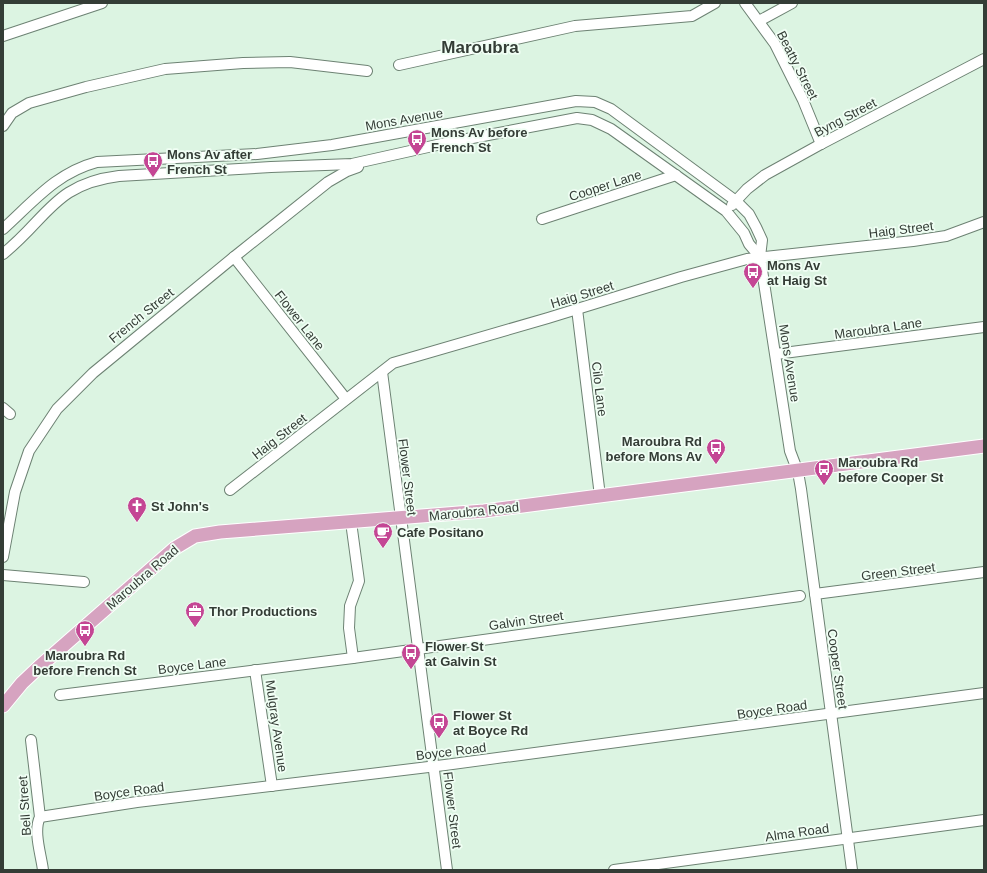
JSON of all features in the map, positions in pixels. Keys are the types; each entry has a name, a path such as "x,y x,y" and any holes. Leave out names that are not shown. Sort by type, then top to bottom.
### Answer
{"main road":[{"name":"Maroubra Road","path":"3,706 22,683 39,666 184,541 208,534 484,511 798,472 984,446"}],"street":[{"path":"3,36 102,3"},
{"path":"399,65 575,26 692,16 715,3"},
{"name":"Beatty Street","path":"745,3 775,44 803,100 821,144"},
{"path":"759,21 792,3"},
{"name":"Byng Street","path":"726,211 747,189 765,175 984,59"},
{"path":"3,126 12,113 29,102 165,69 290,62 367,71"},
{"name":"Mons Avenue","path":"3,229 61,177 79,167 97,162 294,151 576,101 595,102 617,113 736,201 748,214 762,240 760,256 790,451 798,472"},
{"name":"Mons Avenue","path":"3,254 24,235 54,202 73,189 96,180 119,176 352,164 446,143 577,118 592,120 611,129 726,211 744,233 749,244 760,256"},
{"name":"French Street","path":"3,557 14,492 29,451 57,409 93,373 234,257 337,176 379,159"},
{"name":"Cooper Lane","path":"542,220 676,175"},
{"name":"Haig Street","path":"230,490 393,363 681,277 760,256 912,241 946,236 984,222"},
{"path":"3,261 24,235"},
{"name":"Flower Lane","path":"234,257 346,399"},
{"name":"Cilo Lane","path":"577,309 600,496"},
{"name":"Maroubra Lane","path":"776,354 984,327"},
{"name":"Flower Street","path":"382,372 447,870"},
{"name":"Cooper Street","path":"798,472 852,870"},
{"path":"351,522 359,581 350,606 349,628 353,658"},
{"name":"Green Street","path":"815,594 984,572"},
{"path":"3,575 84,582"},
{"name":"Galvin Street","path":"255,670 353,658 800,596"},
{"name":"Boyce Lane","path":"60,695 255,670"},
{"name":"Mulgray Avenue","path":"255,670 272,786"},
{"name":"Boyce Road","path":"40,817 137,802 434,766 984,693"},
{"name":"Bell Street","path":"31,740 40,817 37,822 37,830 43,870"},
{"name":"Alma Road","path":"614,870 984,820"}],"place":[{"name":"Mons Av before French St","path":"417,156"},
{"name":"Mons Av after French St","path":"153,178"},
{"name":"Mons Av at Haig St","path":"753,289"},
{"name":"Maroubra Rd before Mons Av","path":"716,465"},
{"name":"Maroubra Rd before Cooper St","path":"824,486"},
{"name":"St John's","path":"137,523"},
{"name":"Cafe Positano","path":"383,549"},
{"name":"Thor Productions","path":"195,628"},
{"name":"Maroubra Rd before French St","path":"85,647"},
{"name":"Flower St at Galvin St","path":"411,670"},
{"name":"Flower St at Boyce Rd","path":"439,739"}],"district":[{"name":"Maroubra","path":"480,47"}]}
